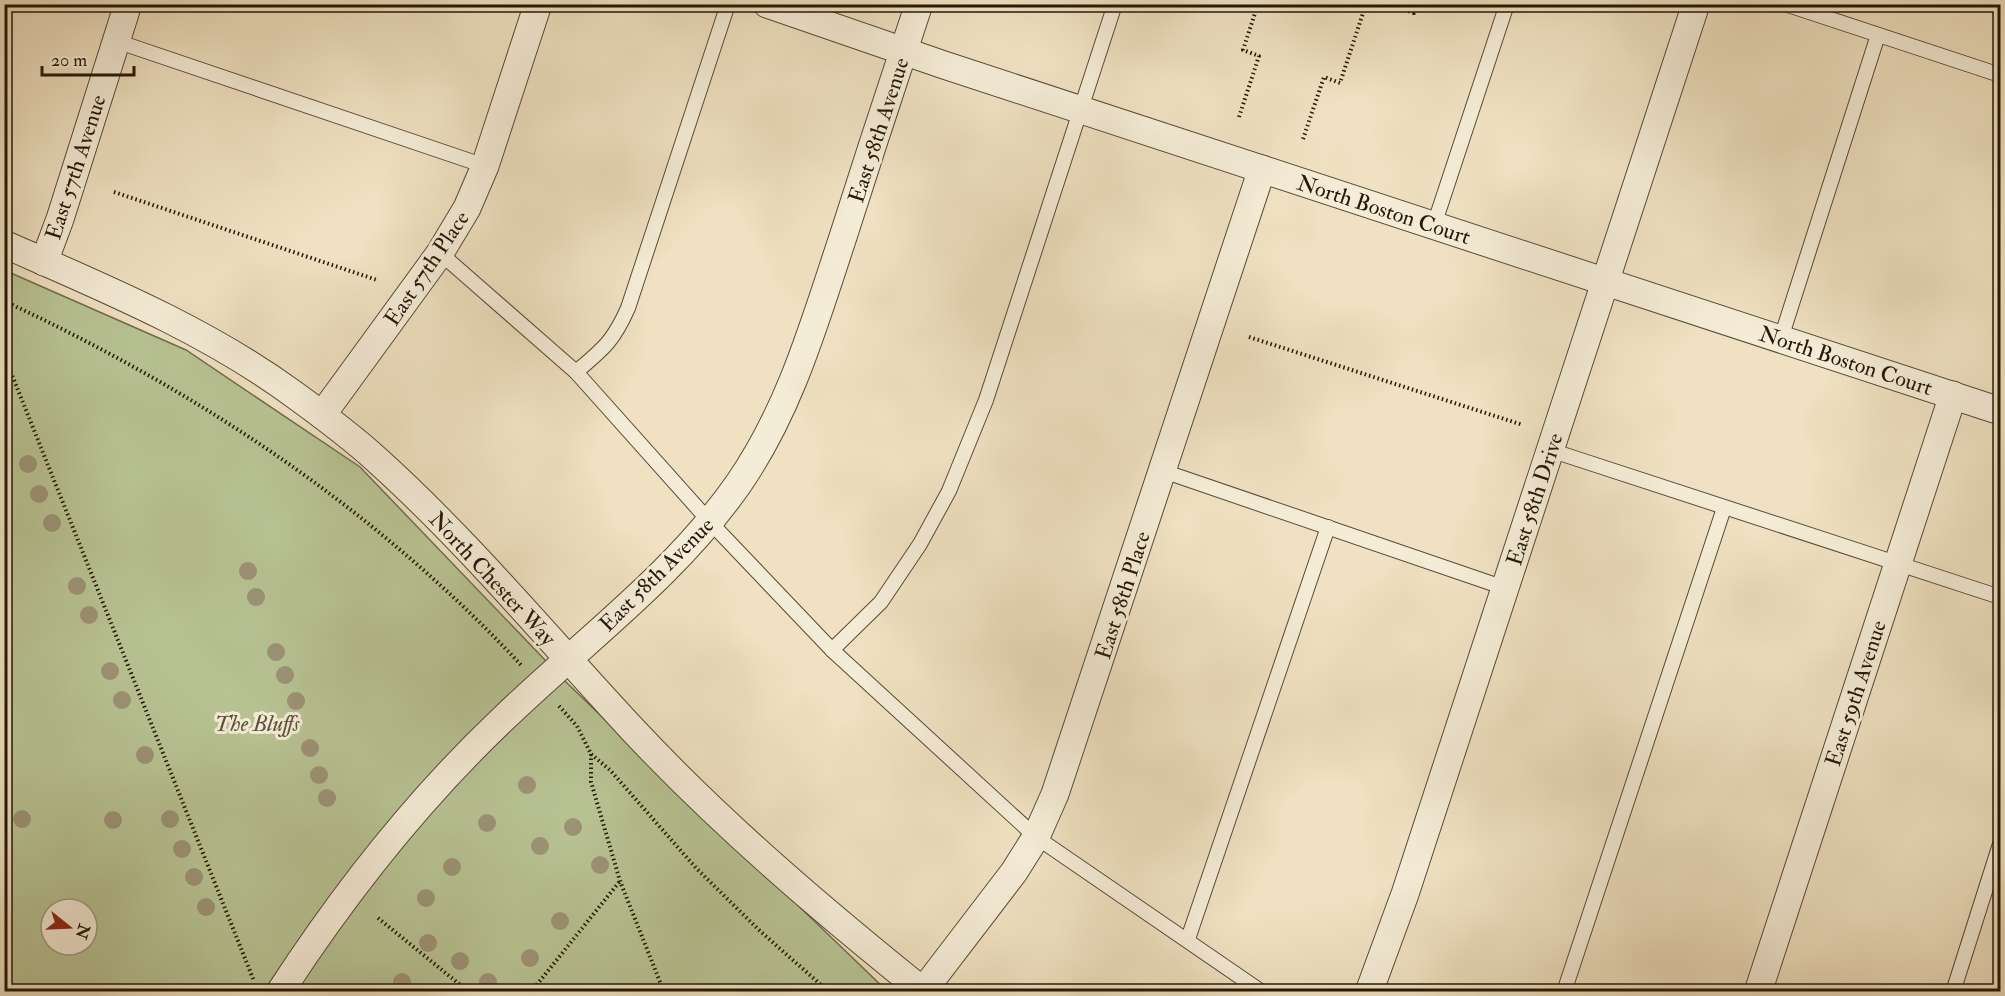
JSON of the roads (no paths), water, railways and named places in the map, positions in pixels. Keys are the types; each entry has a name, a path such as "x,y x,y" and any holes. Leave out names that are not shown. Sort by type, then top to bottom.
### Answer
{"street":[{"name":"East 57th Avenue","path":"44,261 60,219 128,4"},
{"name":"East 57th Place","path":"322,416 440,253 467,208 485,166 537,4"},
{"name":"North Boston Court","path":"767,4 2001,411"},
{"name":"East 58th Avenue","path":"280,992 311,943 401,826 468,753 568,658 655,580 710,522 756,457 798,371 919,4"},
{"name":"East 58th Drive","path":"1369,992 1405,894 1696,4"},
{"name":"East 58th Place","path":"923,991 1014,872 1036,837 1066,767 1262,169"},
{"name":"North Chester Way","path":"4,244 138,303 207,339 267,375 374,457 420,500 677,775 781,873 923,991"},
{"name":"East 59th Avenue","path":"1758,992 1953,395"}],"lane":[{"path":"576,372 608,345 628,308 728,4"},
{"path":"832,650 881,602 920,544 949,491 986,400 1115,4"},
{"path":"1434,225 1506,4"},
{"path":"1785,4 2001,75"},
{"path":"1781,338 1878,35"},
{"path":"116,41 485,166"},
{"path":"440,253 576,372 710,522 832,650 1036,837 1188,939 1262,992"},
{"path":"1550,450 2001,597"},
{"path":"1162,471 1505,588"},
{"path":"1564,992 1724,508"},
{"path":"1188,939 1328,527"},
{"path":"1953,992 2001,844"}],"park label":[{"name":"The Bluffs","path":"257,723"}]}
